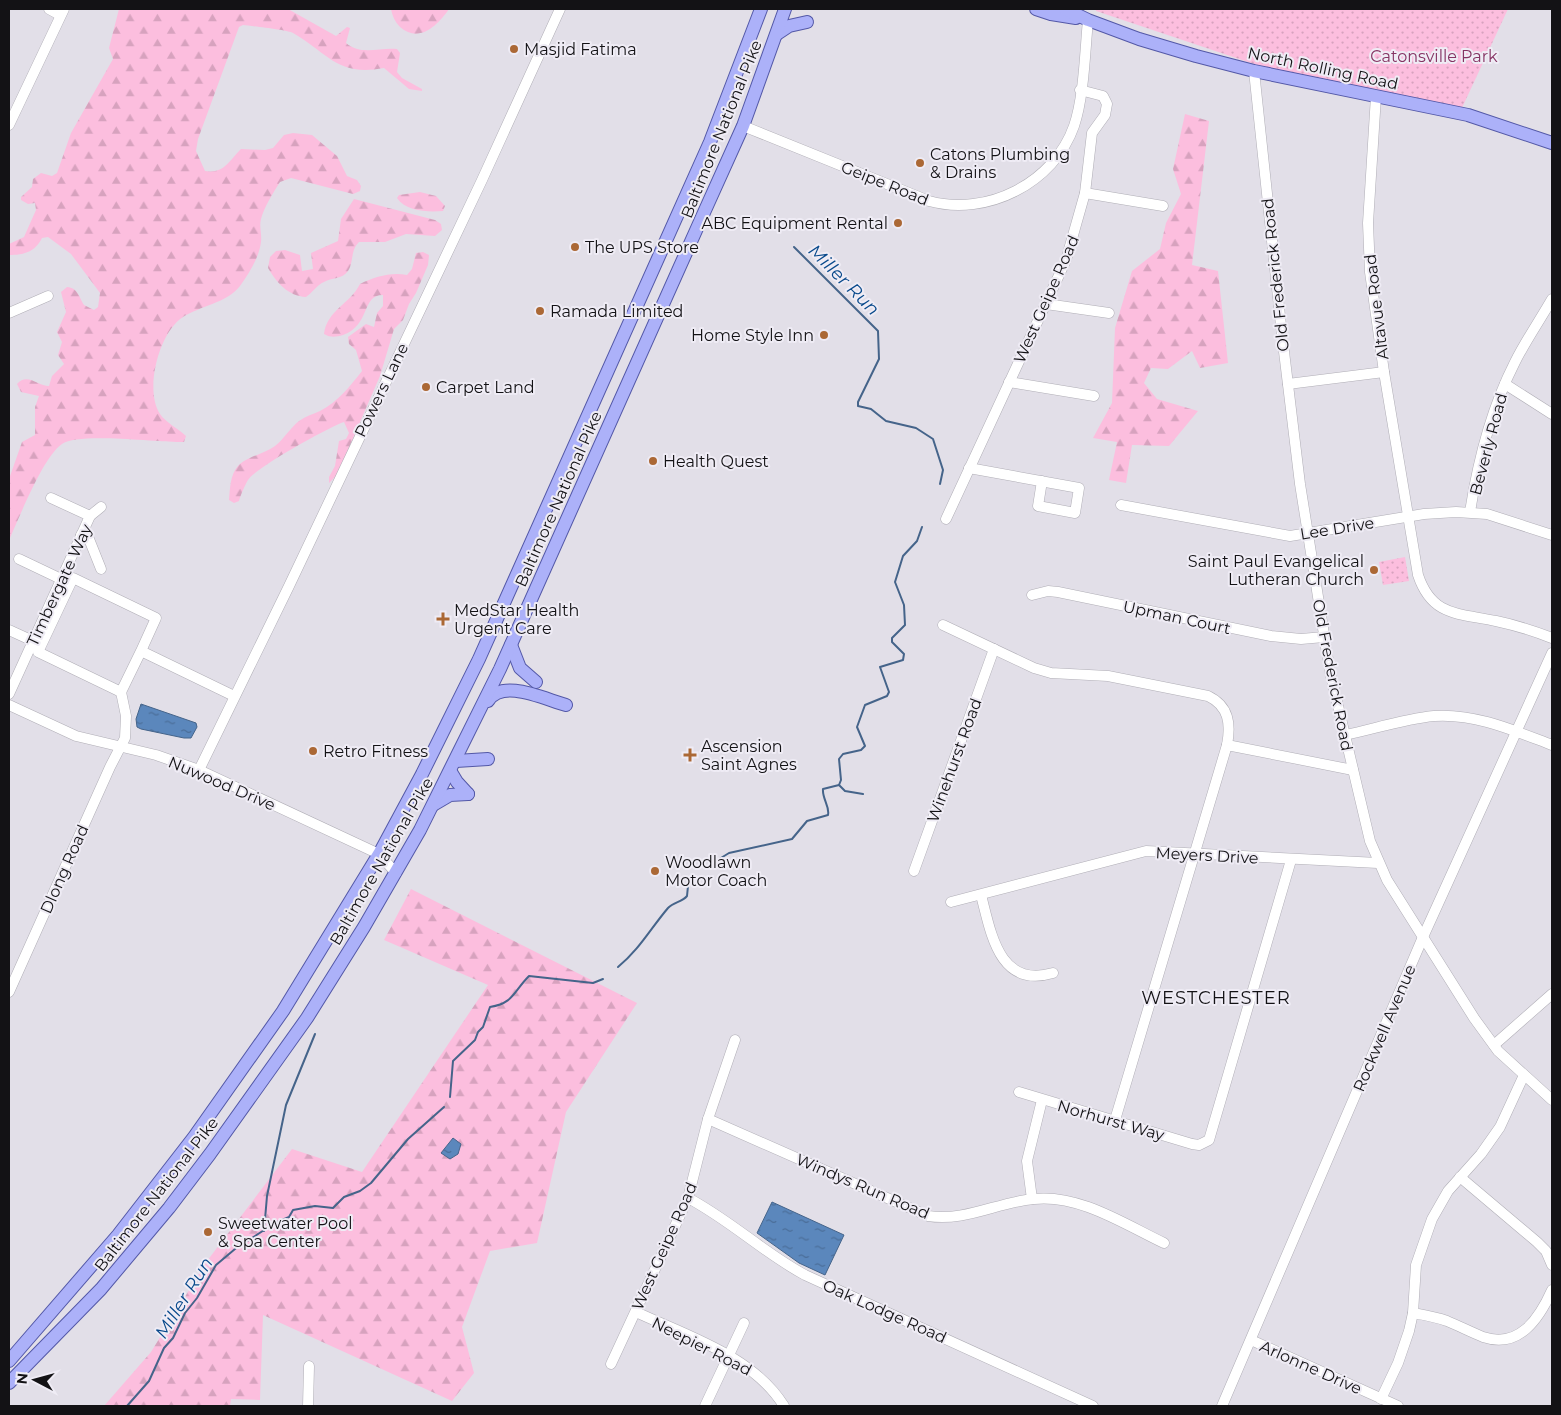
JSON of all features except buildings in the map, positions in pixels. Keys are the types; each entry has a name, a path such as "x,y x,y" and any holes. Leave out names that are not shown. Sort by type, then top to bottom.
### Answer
{"main road":[{"name":"Baltimore National Pike","path":"9,1361 118,1235 194,1137 283,1011 379,854 422,774 482,650 710,142 761,9"},
{"name":"North Rolling Road","path":"1036,9 1051,14 1088,20"},
{"name":"North Rolling Road","path":"1065,9 1088,20 1139,38 1254,71 1491,121 1552,143"},
{"name":"Baltimore National Pike","path":"9,1383 101,1289 205,1160 307,1018 396,873 453,767 511,645 743,126 785,12"},
{"path":"777,34 789,26 807,22"},
{"path":"511,645 520,668 536,682"},
{"path":"477,718 492,694 504,689 566,705"},
{"path":"433,806 450,796 468,794 456,782 453,767 488,759"}],"street":[{"path":"9,125 62,12 49,9"},
{"name":"Powers Lane","path":"199,770 289,586 482,180 560,9"},
{"name":"Geipe Road","path":"743,126 940,204 978,204 1012,194 1039,176 1068,140 1074,126 1080,90 1088,20"},
{"name":"Old Frederick Road","path":"1254,71 1288,384 1308,533 1324,637 1364,819 1378,863 1423,937 1494,1045 1552,1100"},
{"name":"West Geipe Road","path":"946,519 1066,260 1086,193 1092,133 1095,126 1105,115 1108,104 1103,96 1080,90"},
{"name":"Altavue Road","path":"1376,96 1368,246 1373,299 1384,372 1418,575 1422,588 1434,603 1454,614 1514,626 1552,638"},
{"path":"1086,193 1163,206"},
{"path":"9,313 48,296"},
{"name":"Beverly Road","path":"1470,512 1479,462 1504,384 1526,341 1551,302"},
{"path":"1046,304 1110,313"},
{"path":"1288,384 1384,372"},
{"path":"1009,382 1094,396"},
{"path":"1504,384 1552,414"},
{"path":"969,468 1042,481 1080,488 1075,513 1038,506 1042,481"},
{"path":"51,498 90,516"},
{"name":"Lee Drive","path":"1121,505 1290,536 1440,512 1470,512 1507,519 1552,535"},
{"name":"Timbergate Way","path":"9,694 90,516 101,508"},
{"path":"81,535 89,539 101,569"},
{"path":"19,559 61,579"},
{"path":"121,692 38,652 74,578 156,618 121,692 126,722 122,748"},
{"name":"Upman Court","path":"1032,595 1048,591 1058,592 1271,636 1301,639 1324,637"},
{"path":"942,625 1051,673 1108,676 1208,696 1220,704 1228,718 1227,745 1115,1120"},
{"path":"9,630 33,641"},
{"name":"Winehurst Road","path":"914,871 994,649"},
{"path":"141,651 234,696"},
{"name":"Rockwell Avenue","path":"1222,1406 1423,937 1552,653"},
{"name":"Nuwood Drive","path":"9,705 76,736 156,755 199,770 379,854 396,873"},
{"path":"1345,736 1435,716 1474,719 1552,745"},
{"path":"1227,745 1353,770"},
{"name":"Dlong Road","path":"9,992 110,767 122,748"},
{"name":"Meyers Drive","path":"952,902 1146,851 1378,863"},
{"name":"Norhurst Way","path":"1019,1092 1192,1144 1204,1143 1212,1135 1291,860"},
{"path":"981,895 993,942 1004,962 1028,975 1044,976 1053,973"},
{"path":"1494,1045 1552,994"},
{"name":"West Geipe Road","path":"611,1364 688,1198 708,1119 735,1040"},
{"path":"1381,1399 1404,1347 1413,1313 1416,1266 1425,1235 1440,1203 1500,1128 1524,1075"},
{"path":"1032,1199 1027,1161 1042,1100"},
{"name":"Windys Run Road","path":"708,1119 928,1216 960,1216 1032,1199 1054,1198 1075,1203 1164,1243"},
{"path":"1460,1177 1537,1242 1546,1252 1552,1265"},
{"name":"Oak Lodge Road","path":"688,1198 719,1216 785,1264 805,1275 1094,1406"},
{"path":"1413,1313 1446,1321 1484,1337 1507,1340 1523,1333 1531,1325 1552,1290"},
{"name":"Neepier Road","path":"636,1312 729,1356 756,1373 770,1385 784,1406"},
{"path":"705,1406 744,1323"},
{"name":"Arlonne Drive","path":"1251,1340 1398,1406"},
{"path":"308,1406 309,1366"}],"green space":[{"path":"119,9 288,9 336,36 347,27 350,28 346,43 352,47 364,50 397,49 400,53 397,72 402,78 422,89 422,91 409,89 384,68 368,70 344,66 293,33 243,25 239,27 198,139 196,151 205,171 222,169 241,149 265,150 273,148 284,135 293,133 312,135 337,156 347,176 357,180 361,186 360,191 353,194 291,178 280,182 262,214 260,225 261,242 256,260 240,286 235,292 190,313 174,324 161,348 156,362 154,377 153,391 155,404 160,414 186,436 184,442 101,438 71,441 62,444 47,461 9,540 9,479 22,442 35,435 35,407 39,396 21,392 17,384 25,379 29,379 49,386 52,376 64,364 58,355 62,342 57,332 66,312 61,292 67,287 74,289 84,305 94,310 98,307 100,293 71,254 48,237 42,238 32,250 20,254 9,255 9,244 24,237 36,210 35,203 28,204 21,200 21,197 32,187 33,179 41,173 52,176 57,173 71,133 113,59 109,48"},
{"path":"391,9 449,9 434,26 421,33 414,34 400,27"},
{"name":"Catonsville Park","path":"1096,9 1508,9 1461,110 1278,72 1096,11"},
{"path":"1185,114 1209,121 1192,265 1218,271 1228,363 1200,368 1192,351 1168,369 1151,368 1144,383 1157,399 1198,411 1169,446 1132,445 1126,483 1109,480 1117,442 1093,438 1112,403 1115,328 1132,271 1160,249 1166,223 1181,194 1173,169"},
{"path":"420,192 436,196 445,206 443,211 412,209 401,203 397,198 399,195"},
{"path":"354,199 435,220 441,224 442,230 435,236 406,234 385,242 359,242 354,249 350,268 343,276 321,283 306,297 294,294 284,288 268,268 270,257 276,251 285,250 300,255 302,271 313,269 311,253 338,241 341,219"},
{"path":"423,252 429,255 428,265 403,320 394,329 380,376 337,475 329,483 329,477 335,466 339,441 346,439 349,433 344,422 309,439 277,458 248,480 239,501 234,503 229,500 232,478 235,470 241,463 275,446 299,421 332,403 362,371 356,350 349,344 348,337 366,324 374,327 377,313 383,306 383,295 376,296 371,300 358,325 343,335 331,337 324,334 329,319 351,297 360,284 383,276 407,275 412,269 416,253"},
{"path":"1405,557 1409,581 1383,585 1379,562"},
{"path":"411,889 637,1003 566,1112 537,1243 490,1251 462,1327 474,1373 452,1401 263,1315 260,1400 231,1399 230,1406 104,1406 151,1352 207,1261 292,1149 362,1172 488,985 384,940"}],"water":[{"path":"141,704 196,723 197,727 191,738 141,729 137,727 136,719"},
{"path":"453,1138 461,1144 458,1154 450,1159 441,1153"},
{"path":"772,1202 844,1235 825,1275 799,1263 757,1233"}],"waterway":[{"name":"Miller Run","path":"794,247 878,331 879,359 858,402 858,406 871,409 886,421 916,428 933,439 943,470 940,484"},
{"name":"Miller Run","path":"716,861 729,853 792,839 807,821 828,815 823,789 839,785 841,780 839,759 843,754 861,750 865,746 857,727 865,705 887,696 889,692 880,667 903,660 904,654 892,642 892,638 905,625 904,605 895,582 903,556 917,541 922,527"},
{"path":"839,785 845,791 863,794"},
{"name":"Miller Run","path":"618,967 639,946 668,908 687,896 691,880"},
{"name":"Miller Run","path":"450,1097 453,1061 475,1040 478,1032 483,1027 490,1007 509,1000 529,976 593,983 603,979"},
{"path":"264,1231 267,1196 286,1105 315,1034"},
{"name":"Miller Run","path":"127,1406 149,1381 164,1348 173,1338 185,1313 197,1298 216,1265 235,1249 275,1223 289,1217 293,1210 315,1206 333,1208 344,1197 360,1191 371,1183 408,1139 444,1107"}],"place":[{"name":"Masjid Fatima","path":"514,49"},
{"name":"Catons Plumbing & Drains","path":"920,163"},
{"name":"ABC Equipment Rental","path":"898,223"},
{"name":"The UPS Store","path":"575,247"},
{"name":"Ramada Limited","path":"540,311"},
{"name":"Home Style Inn","path":"824,335"},
{"name":"Carpet Land","path":"426,387"},
{"name":"Health Quest","path":"653,461"},
{"name":"Saint Paul Evangelical Lutheran Church","path":"1374,570"},
{"name":"MedStar Health Urgent Care","path":"443,619"},
{"name":"Retro Fitness","path":"313,751"},
{"name":"Ascension Saint Agnes","path":"690,755"},
{"name":"Woodlawn Motor Coach","path":"655,871"},
{"name":"Sweetwater Pool & Spa Center","path":"208,1232"}],"district":[{"name":"WESTCHESTER","path":"1216,998"}]}
